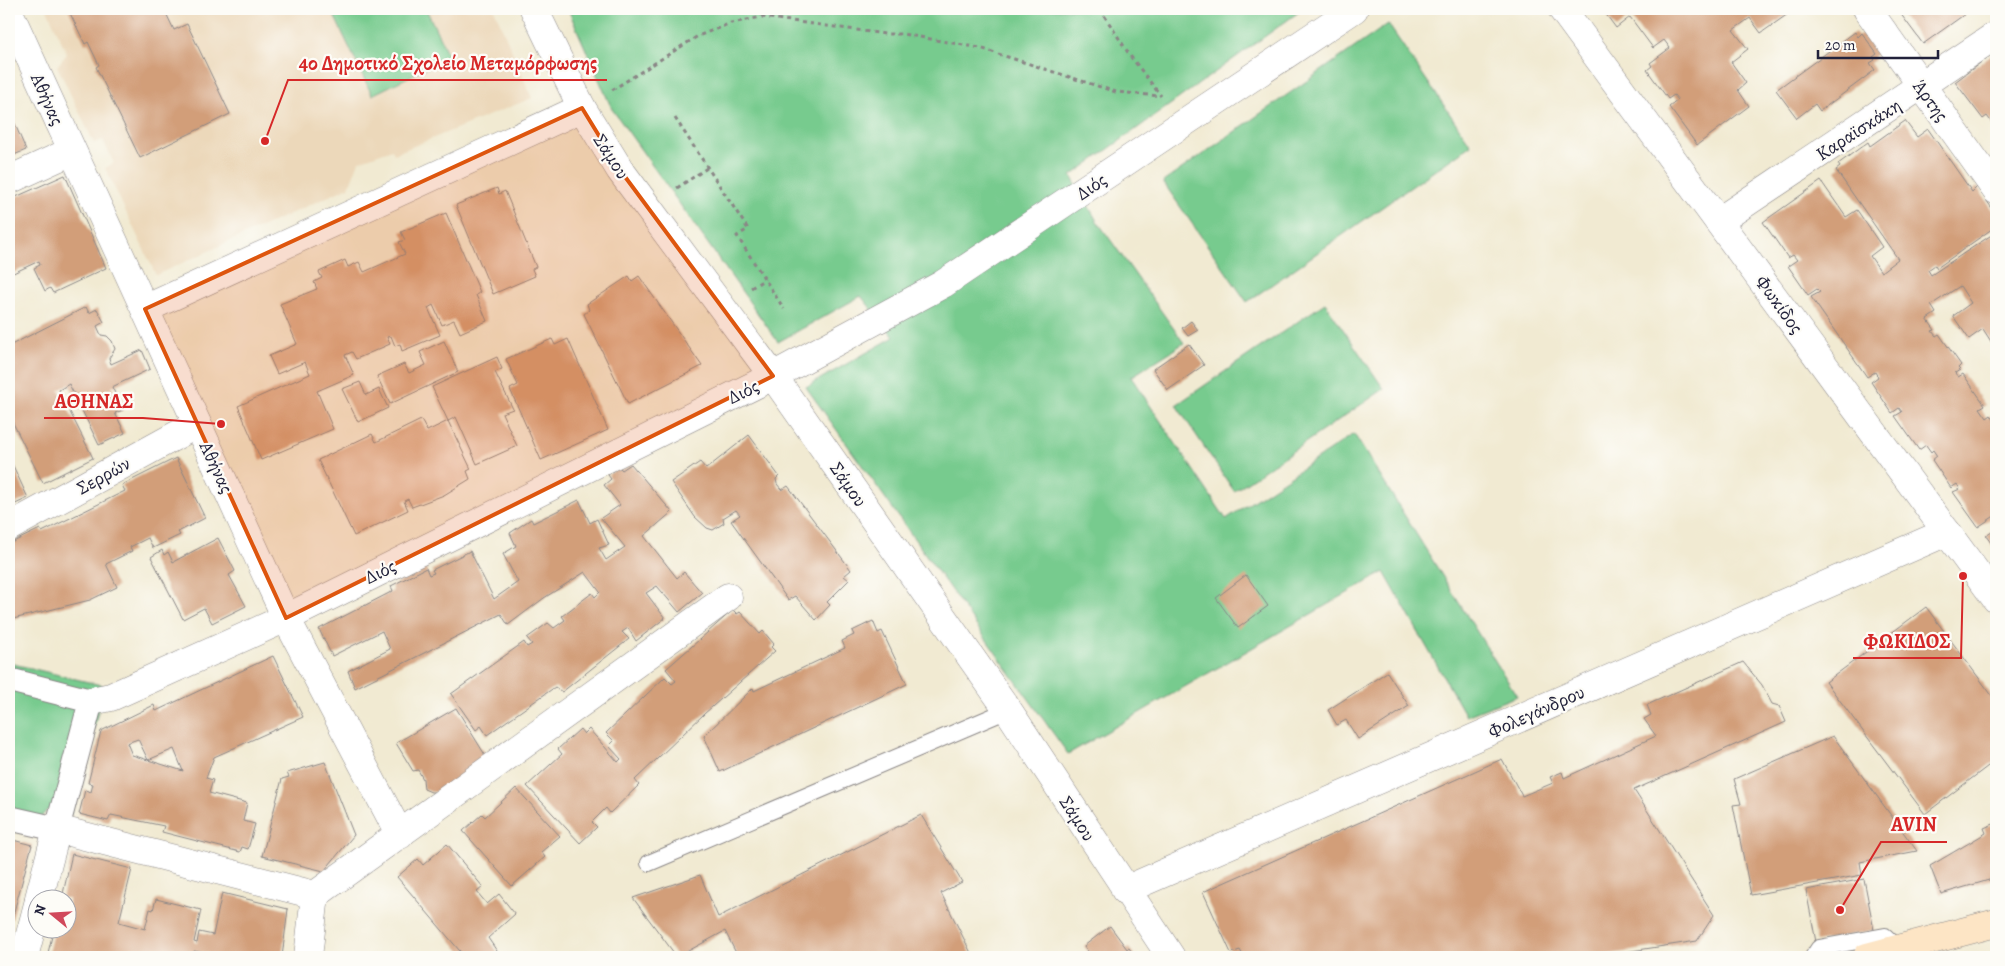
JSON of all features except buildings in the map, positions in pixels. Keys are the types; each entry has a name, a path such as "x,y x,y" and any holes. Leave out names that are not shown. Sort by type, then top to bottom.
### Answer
{"main road":[{"path":"1867,957 1900,950 1996,923"}],"street":[{"name":"Σάμου","path":"534,9 582,108 620,170 773,376 1008,710 1170,957"},
{"name":"Διός","path":"91,701 112,697 286,618 773,376 943,284 1354,9"},
{"name":"Φωκίδος","path":"1562,9 1996,600"},
{"name":"Άρτης","path":"1867,9 1996,190"},
{"name":"Αθήνας","path":"9,12 286,618 400,834"},
{"name":"Καραϊσκάκη","path":"1719,221 1996,35"},
{"path":"144,308 582,108"},
{"path":"9,180 72,151"},
{"name":"Σερρών","path":"9,527 198,424"},
{"name":"Φολεγάνδρου","path":"1125,890 1947,532"},
{"path":"308,957 315,895 728,597"},
{"path":"9,680 91,701 42,888"},
{"path":"9,818 315,895"},
{"path":"24,957 29,938"}],"lane":[{"path":"649,863 1008,710"},
{"path":"1813,957 1819,948 1885,936 1900,950"}],"path":[{"path":"762,17 764,9"},
{"path":"1100,9 1131,57 1185,123"},
{"path":"582,108 698,36 730,23 762,17 885,34 903,34 980,48 1116,92 1161,96"},
{"path":"675,118 748,229 737,236 784,309"}],"highlighted area":[{"path":"582,108 620,170 773,376 286,618 145,309"}],"shaded area":[{"path":"47,9 494,9 532,98 394,154 392,149 359,161 349,187 156,275 105,168 114,163 103,140 94,143 57,66 67,54"}],"green space":[{"path":"331,9 426,9 449,57 372,95"},
{"path":"568,9 1303,9 1071,176 1097,221 1184,343 1131,377 1226,519 1354,434 1517,696 1466,716 1384,572 1068,754 806,387 894,337 861,296 778,342 612,109"},
{"path":"1388,24 1471,145 1247,302 1163,182"},
{"path":"1325,303 1384,389 1234,491 1176,405"},
{"path":"9,663 105,686 70,815 47,810 38,821 34,836 9,829"}],"place":[{"name":"4ο Δημοτικό Σχολείο Μεταμόρφωσης","path":"265,141"},
{"name":"ΑΘΗΝΑΣ","path":"221,424"},
{"name":"ΦΩΚΙΔΟΣ","path":"1963,576"},
{"name":"AVIN","path":"1840,910"}]}
